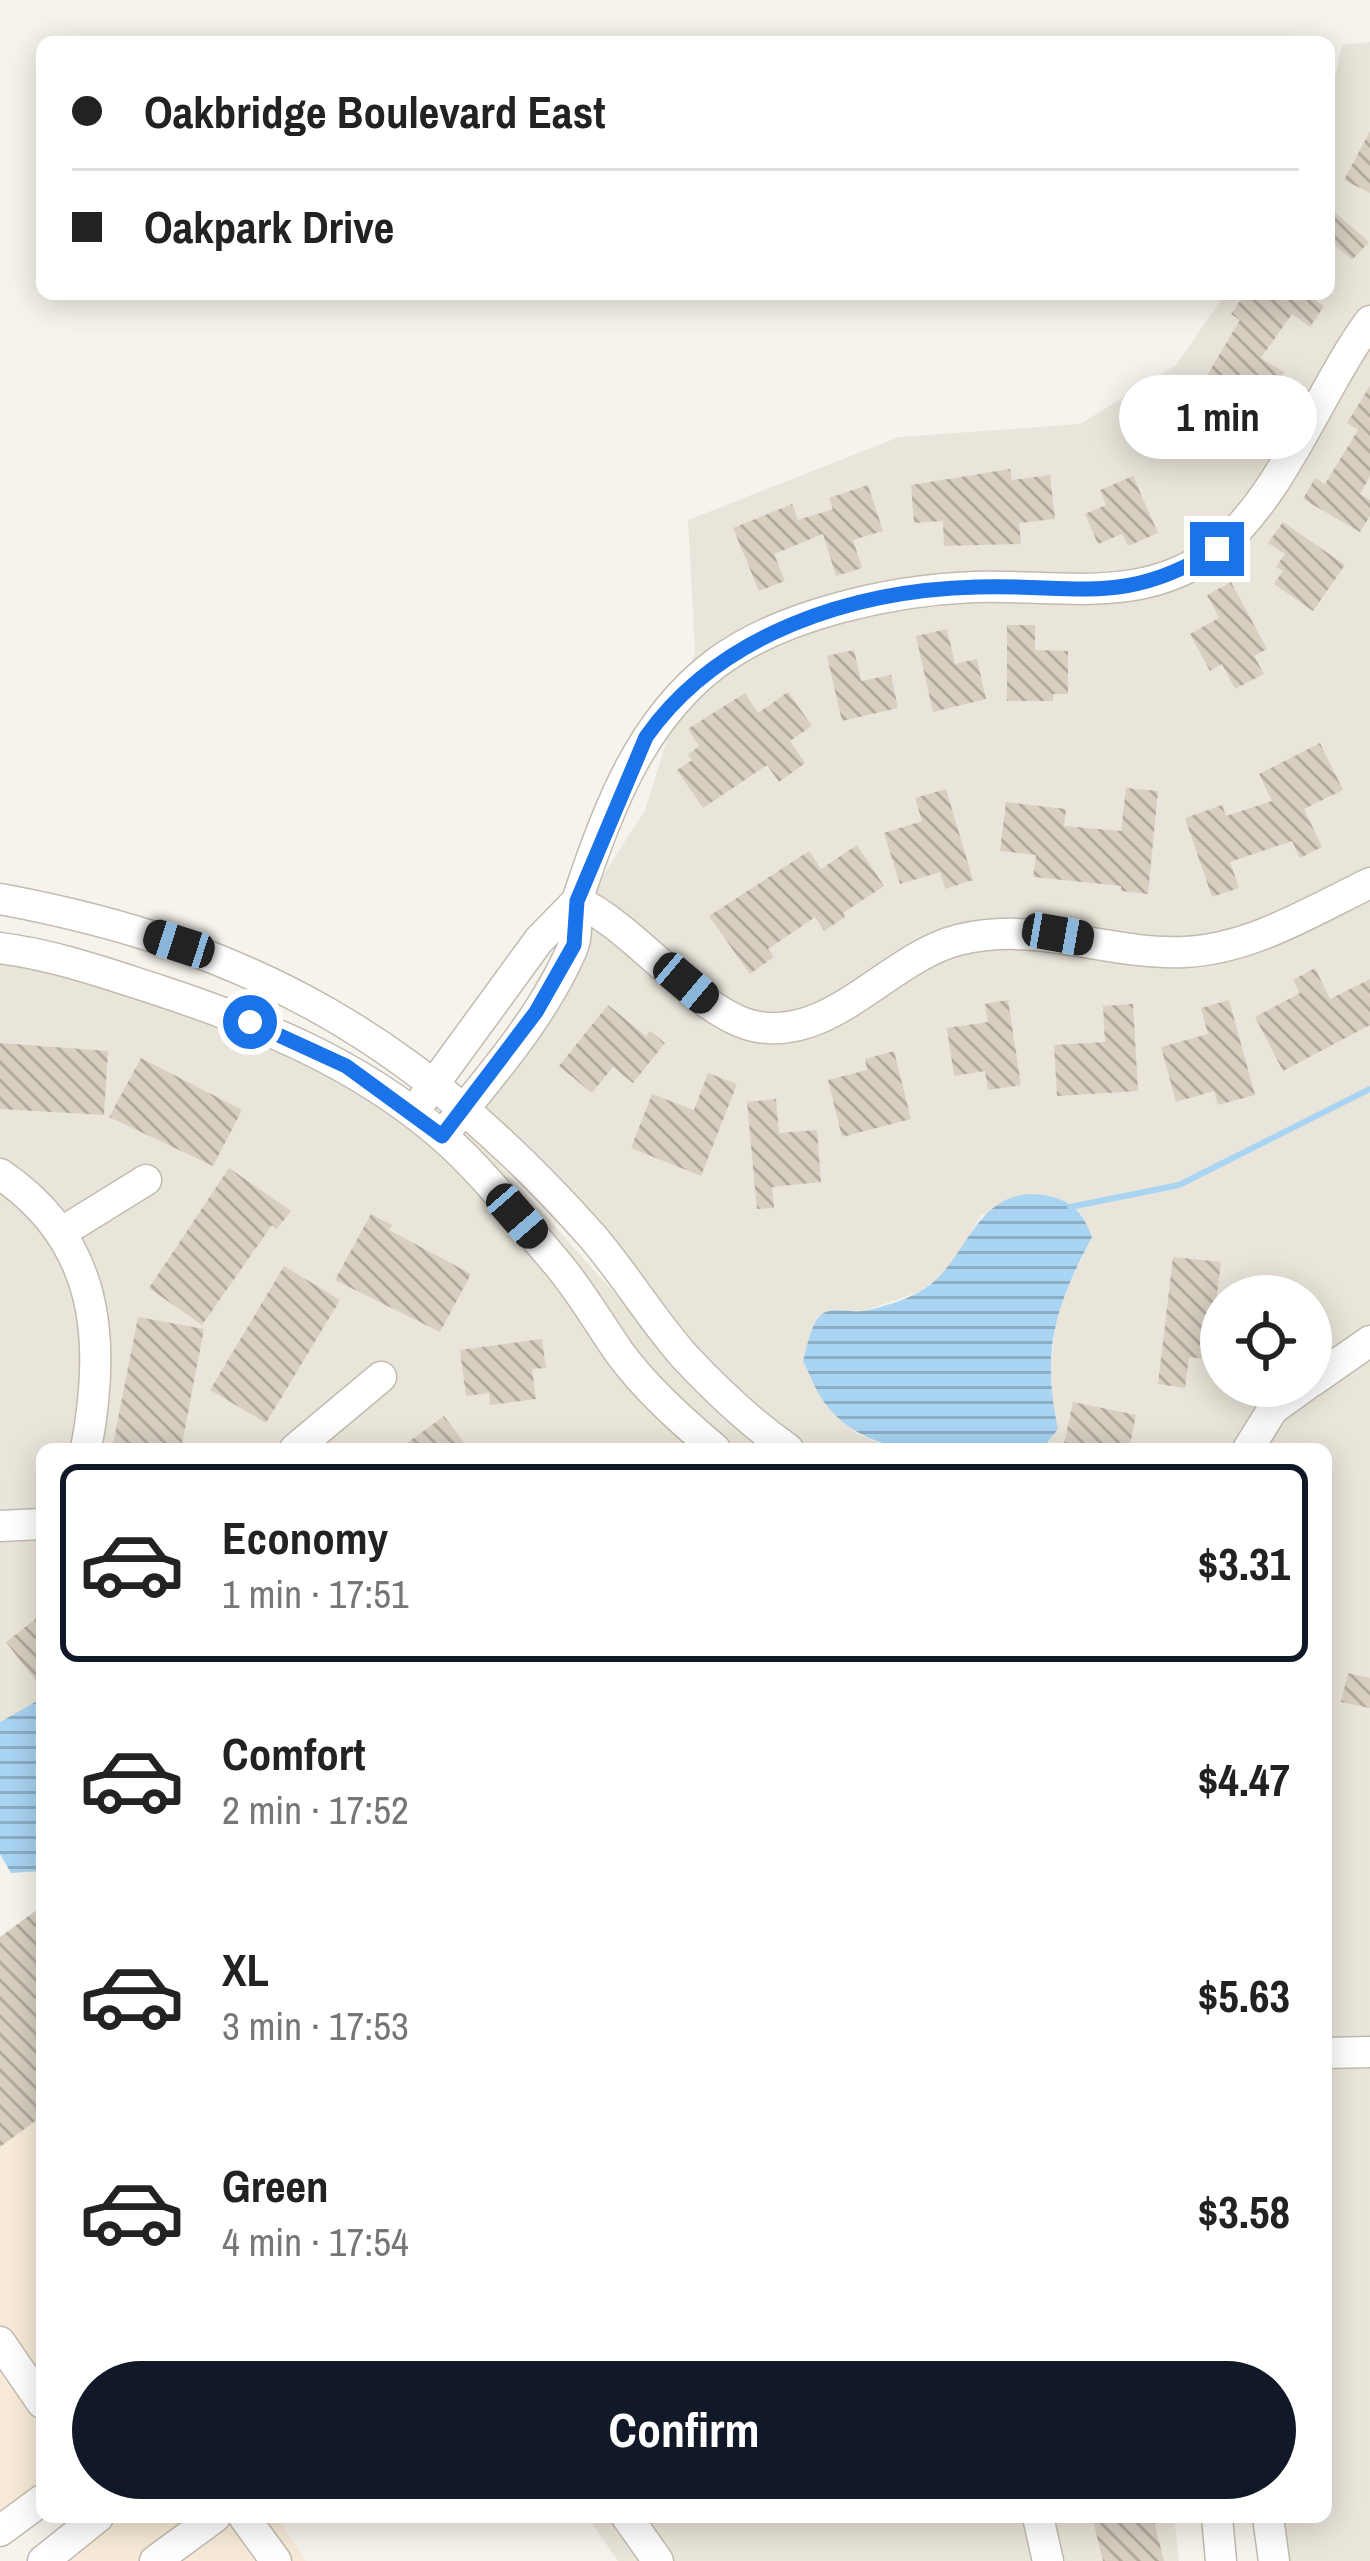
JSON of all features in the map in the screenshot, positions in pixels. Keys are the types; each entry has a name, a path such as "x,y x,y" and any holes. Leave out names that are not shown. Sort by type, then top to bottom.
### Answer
{"street":[{"path":"442,1136 540,1004 574,945 577,901 646,737 662,713 721,659 799,622 901,595 973,587 1088,591 1157,581 1186,569 1217,549 1258,506 1370,321"},
{"path":"577,901 616,924 721,1013 758,1028 787,1029 832,1011 902,964 952,941 1018,931 1151,950 1214,949 1263,935 1370,883"},
{"path":"0,899 113,922 255,973 308,999 435,1083 465,1107 594,1238 685,1356 779,1443"},
{"path":"412,1113 539,940 577,901"},
{"path":"0,948 80,963 280,1033 346,1066 442,1136 563,1271 622,1357 708,1443"},
{"path":"506,987 540,1004"},
{"path":"0,1174 28,1193 76,1256 95,1326 94,1404 87,1443"},
{"path":"62,1232 146,1180"},
{"path":"1332,1367 1370,1340"},
{"path":"302,1443 381,1377"},
{"path":"1252,1443 1276,1407"},
{"path":"0,1526 36,1524"},
{"path":"1332,2053 1370,2052"},
{"path":"0,2342 36,2392"},
{"path":"0,2531 36,2504"},
{"path":"44,2561 91,2523"},
{"path":"155,2561 207,2523"},
{"path":"248,2523 276,2561"},
{"path":"631,2523 658,2561"},
{"path":"1039,2523 1048,2561"},
{"path":"1218,2523 1222,2561"},
{"path":"1269,2523 1274,2561"}],"shaded area":[{"path":"1370,42 1370,1325 1332,1351 1332,1275 1200,1275 1200,1407 1267,1407 1239,1443 1046,1443 1057,1429 1049,1386 1056,1313 1092,1237 982,1214 949,1270 919,1292 863,1311 827,1311 803,1361 825,1403 857,1434 879,1443 800,1443 733,1389 481,1107 543,975 532,987 645,810 695,652 688,520 899,437 1080,424 1176,365 1221,300 1335,300 1335,78 1342,45"},
{"path":"0,960 186,1011 342,1077 415,1130 486,1197 692,1443 36,1443 36,1702 0,1722"},
{"path":"466,1127 667,1352 762,1443 726,1443 679,1402 458,1136"},
{"path":"1370,1356 1370,2040 1332,2041 1332,1443 1265,1443 1276,1424 1300,1407 1332,1407 1332,1383"},
{"path":"0,1940 36,1972 36,2488 0,2515"},
{"path":"1370,2064 1370,2561 1286,2561 1281,2523 1332,2523 1332,2065"},
{"path":"110,2523 281,2523 306,2561 66,2561"},
{"path":"591,2523 1175,2523 1179,2561 618,2561"}],"water":[{"path":"1028,1194 1051,1196 1082,1216 1092,1237 1055,1330 1051,1375 1058,1429 1047,1443 886,1443 844,1423 821,1397 803,1361 819,1317 833,1310 878,1308 918,1293 950,1263 981,1219 1009,1199"},
{"path":"36,1702 36,1871 11,1873 0,1854 0,1722"}],"building":[{"path":"1370,131 1370,193 1344,180"},
{"path":"1335,212 1369,242 1352,260 1335,245"},
{"path":"1241,300 1315,300 1324,306 1310,327 1292,314 1261,358 1284,372 1270,395 1254,385 1249,393 1239,387 1229,406 1199,389 1240,320 1231,314"},
{"path":"1370,386 1370,476 1360,494 1370,500 1370,516 1360,532 1303,499 1315,478 1325,484 1358,430 1347,423"},
{"path":"1010,469 1012,480 1050,475 1055,519 1019,523 1021,544 944,546 943,521 914,523 911,485"},
{"path":"1133,476 1158,533 1128,546 1122,534 1098,544 1085,514 1106,505 1100,490"},
{"path":"868,485 883,531 853,540 862,568 836,576 823,534 774,554 785,581 759,591 733,528 792,504 798,520 833,509 829,498"},
{"path":"1283,522 1345,565 1313,611 1274,584 1283,571 1276,567 1285,554 1268,543"},
{"path":"1231,582 1267,649 1254,656 1264,674 1235,689 1222,664 1210,671 1190,634 1219,618 1207,595"},
{"path":"1007,625 1035,625 1035,650 1068,651 1068,694 1053,694 1053,701 1007,701"},
{"path":"947,629 955,664 977,659 986,699 933,712 916,636"},
{"path":"854,650 861,681 891,675 898,708 842,721 827,656"},
{"path":"788,692 812,726 790,741 805,763 779,782 767,765 703,808 677,770 692,760 688,755 699,746 688,729 745,693 758,713"},
{"path":"1320,743 1343,790 1304,809 1322,847 1300,858 1292,841 1230,862 1239,888 1212,897 1185,818 1222,805 1226,816 1272,801 1259,774"},
{"path":"1126,788 1158,791 1148,894 1121,891 1121,886 1033,877 1036,855 1000,851 1006,802 1066,809 1064,826 1121,831"},
{"path":"946,789 973,880 945,889 940,872 900,884 884,833 922,821 915,798"},
{"path":"857,845 884,886 824,931 815,917 768,949 774,957 750,974 709,916 809,851 821,869"},
{"path":"1315,968 1330,999 1370,979 1370,1025 1283,1071 1255,1017 1300,993 1293,980"},
{"path":"1008,1000 1021,1085 988,1090 985,1071 954,1076 947,1028 988,1022 985,1004"},
{"path":"1229,1000 1255,1095 1218,1105 1214,1091 1176,1102 1161,1047 1208,1034 1201,1008"},
{"path":"1133,1004 1138,1091 1057,1096 1054,1045 1105,1042 1103,1006"},
{"path":"608,1005 646,1036 650,1031 665,1043 633,1083 613,1067 592,1093 559,1066"},
{"path":"0,1043 108,1051 104,1115 0,1109"},
{"path":"894,1051 911,1119 842,1137 828,1080 867,1070 865,1059"},
{"path":"141,1058 242,1110 213,1166 109,1117"},
{"path":"708,1073 737,1084 701,1176 631,1148 652,1094 694,1110"},
{"path":"776,1099 779,1133 817,1130 821,1182 772,1187 774,1208 757,1209 747,1102"},
{"path":"229,1168 291,1211 277,1229 272,1225 202,1325 149,1288"},
{"path":"371,1214 392,1225 389,1230 471,1274 440,1332 335,1280"},
{"path":"1173,1257 1221,1262 1219,1275 1200,1275 1200,1358 1189,1357 1185,1388 1158,1384"},
{"path":"284,1266 340,1300 266,1423 210,1390"},
{"path":"138,1317 204,1329 182,1443 113,1443"},
{"path":"542,1339 546,1368 532,1369 536,1399 490,1405 489,1393 466,1396 460,1350"},
{"path":"1073,1402 1136,1415 1130,1443 1064,1443"},
{"path":"444,1416 464,1443 407,1443"},
{"path":"36,1619 36,1681 6,1642"},
{"path":"1348,1673 1370,1678 1370,1708 1341,1702"},
{"path":"36,1910 36,2120 0,2147 0,1937"},
{"path":"1094,2523 1154,2523 1164,2561 1103,2561"}],"waterway":[{"path":"1070,1207 1179,1185 1370,1089"}],"route":[{"path":"250,1022 346,1066 442,1136 536,1012 574,945 577,901 646,737 662,713 721,659 799,622 862,603 973,587 1126,588 1186,569 1217,549"}]}
